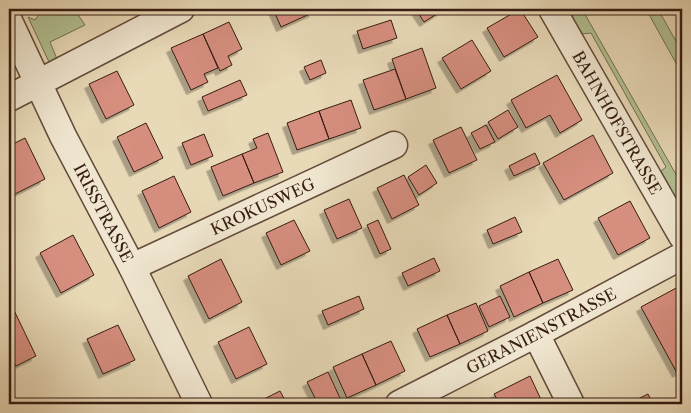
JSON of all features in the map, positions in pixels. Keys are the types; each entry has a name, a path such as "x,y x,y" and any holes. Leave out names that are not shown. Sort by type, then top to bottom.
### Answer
{"street":[{"path":"9,98 181,9"},
{"name":"BAHNHOFSTRASSE","path":"552,9 682,236"},
{"name":"IRISSTRASSE","path":"9,21 64,136 132,267 199,404"},
{"name":"KROKUSWEG","path":"132,267 394,146"},
{"name":"GERANIENSTRASSE","path":"399,404 682,256"},
{"path":"536,334 572,404"}],"green space":[{"path":"43,9 74,9 85,25 50,42 57,59 49,62 28,17 35,20"},
{"path":"568,9 582,9 682,185 682,210 661,171 666,167 591,33 582,34"},
{"path":"646,9 658,9 682,52 682,74"}],"building":[{"path":"273,9 312,9 314,12 281,27"},
{"path":"417,9 442,9 443,10 424,22"},
{"path":"520,9 538,37 504,57 487,28"},
{"path":"391,20 397,38 363,49 357,31"},
{"path":"229,22 242,49 228,56 232,65 220,71 203,34"},
{"path":"203,34 218,68 204,74 208,82 191,90 171,48"},
{"path":"472,40 491,71 461,89 442,58"},
{"path":"422,48 436,88 406,99 392,59"},
{"path":"321,60 326,73 310,80 304,67"},
{"path":"395,69 406,99 374,110 363,80"},
{"path":"117,71 134,105 106,119 89,84"},
{"path":"557,75 582,120 560,133 550,115 526,128 511,100"},
{"path":"240,80 247,95 208,111 202,97"},
{"path":"351,100 361,128 329,139 319,111"},
{"path":"508,110 518,127 498,139 488,122"},
{"path":"319,111 329,139 297,150 287,123"},
{"path":"146,123 163,158 134,172 117,137"},
{"path":"486,125 495,142 480,149 471,133"},
{"path":"461,127 477,160 449,173 433,140"},
{"path":"268,133 283,172 254,183 242,154 257,148 253,139"},
{"path":"204,134 213,156 191,165 182,143"},
{"path":"593,135 613,173 564,200 543,163"},
{"path":"25,138 45,179 9,197 9,146"},
{"path":"535,153 540,164 514,176 509,166"},
{"path":"242,154 254,183 223,196 211,167"},
{"path":"426,165 437,183 419,195 408,177"},
{"path":"404,175 419,205 392,219 377,188"},
{"path":"174,176 191,212 159,228 142,191"},
{"path":"349,199 362,228 337,239 324,210"},
{"path":"630,201 650,238 618,255 598,218"},
{"path":"515,217 522,232 493,244 487,230"},
{"path":"294,220 310,251 281,265 266,233"},
{"path":"378,220 391,249 380,254 367,225"},
{"path":"73,235 94,275 61,293 40,253"},
{"path":"434,258 440,271 408,286 402,273"},
{"path":"221,259 242,302 209,319 188,276"},
{"path":"558,259 573,290 543,303 529,272"},
{"path":"529,272 543,303 514,317 500,286"},
{"path":"678,287 682,295 682,370 677,373 641,307"},
{"path":"359,296 364,309 328,325 322,311"},
{"path":"500,296 510,317 489,327 479,306"},
{"path":"9,300 36,356 16,366 9,354"},
{"path":"476,303 488,331 460,344 447,315"},
{"path":"447,315 460,344 430,357 417,329"},
{"path":"118,325 135,360 103,374 87,339"},
{"path":"249,327 267,364 236,379 218,342"},
{"path":"391,341 405,371 376,385 362,354"},
{"path":"362,354 376,385 347,398 333,367"},
{"path":"328,372 340,398 326,404 318,404 307,382"},
{"path":"530,376 543,404 500,404 494,394"},
{"path":"280,391 287,404 254,404"},
{"path":"648,394 653,404 628,404"}]}
